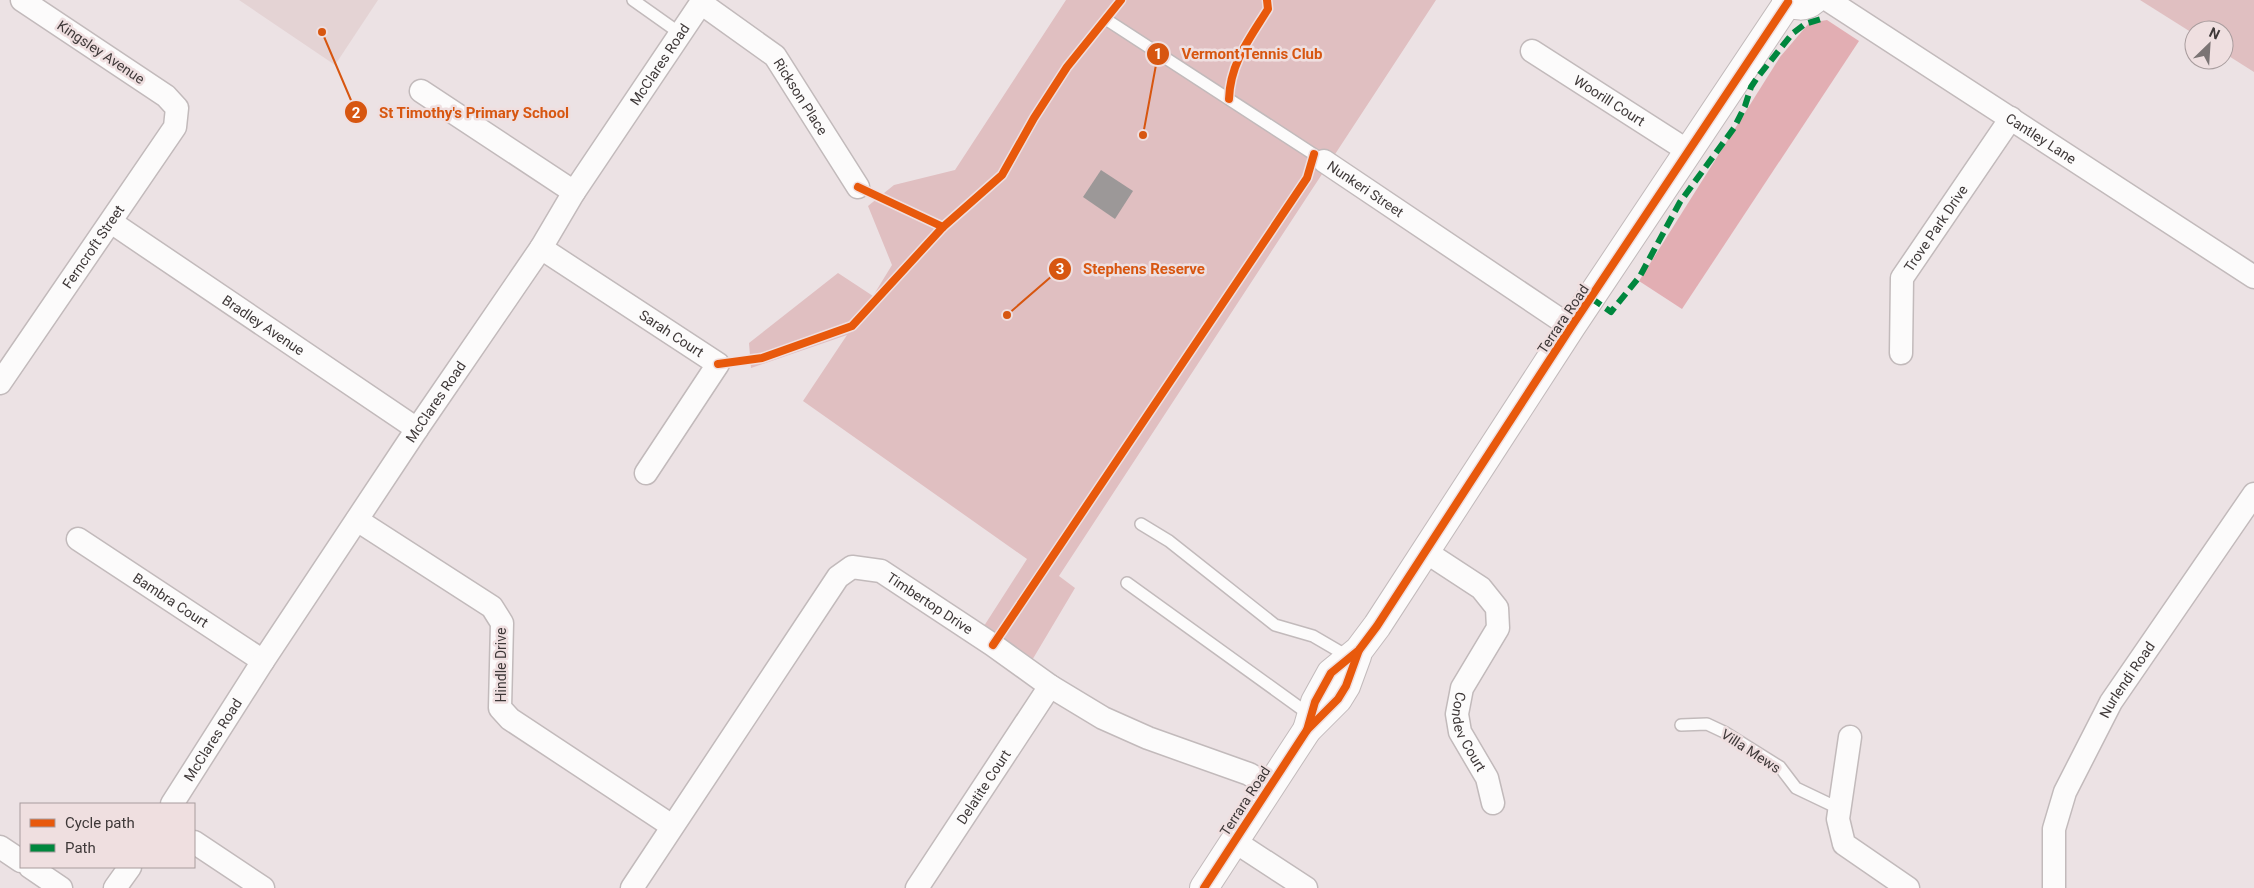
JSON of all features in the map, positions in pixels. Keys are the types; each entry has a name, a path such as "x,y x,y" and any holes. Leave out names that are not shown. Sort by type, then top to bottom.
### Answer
{"main road":[{"name":"Terrara Road","path":"1204,888 1312,722 1338,699 1355,656 1426,552 1688,151 1796,1"}],"street":[{"name":"Kingsley Avenue","path":"22,0 166,96 176,108"},
{"name":"Cantley Lane","path":"1828,0 2254,277"},
{"name":"McClares Road","path":"173,803 263,662 417,429 541,248 574,192 702,2"},
{"name":"Rickson Place","path":"702,2 775,56 858,188"},
{"name":"Woorill Court","path":"1532,51 1688,151"},
{"path":"421,91 574,192"},
{"name":"Ferncroft Street","path":"0,383 175,127 176,108"},
{"name":"Trove Park Drive","path":"1901,353 1902,278 2011,118"},
{"name":"Nunkeri Street","path":"1324,161 1571,328"},
{"name":"Bradley Avenue","path":"110,222 417,429"},
{"name":"Sarah Court","path":"541,248 718,364 646,473"},
{"name":"Nurlendi Road","path":"2054,880 2054,829 2065,792 2111,702 2254,494"},
{"name":"Hindle Drive","path":"357,520 492,607 502,623 500,708 510,719 672,826"},
{"name":"Bambra Court","path":"78,539 263,662"},
{"name":"Condev Court","path":"1426,552 1481,588 1496,608 1498,628 1462,688 1457,714 1460,732 1486,778 1493,803"},
{"name":"Timbertop Drive","path":"632,888 838,577 852,567 881,571 1050,686 1103,718 1148,738 1248,774 1269,786"},
{"name":"Delatite Court","path":"917,888 1050,686"},
{"path":"1850,737 1838,819 1844,844 1908,888"},
{"path":"1234,841 1306,888"},
{"path":"195,843 263,888"},
{"path":"0,847 20,860"},
{"path":"32,868 62,888"},
{"path":"115,888 129,868"},
{"path":"2054,880 2074,888"}],"lane":[{"path":"633,0 681,34"},
{"name":"Nunkeri Street","path":"1107,20 1324,161"},
{"path":"1141,524 1169,540 1274,625 1313,636 1355,656"},
{"path":"1128,582 1312,722"},
{"name":"Villa Mews","path":"1681,725 1707,724 1724,732 1780,767 1796,788 1840,809"}],"shaded area":[{"path":"239,0 378,0 335,65"},
{"path":"1066,0 1436,0 1059,576 1075,588 1031,662 984,626 1027,559 803,401 847,335 751,368 749,343 838,273 873,296 892,265 868,206 894,185 955,170"},
{"path":"2140,0 2254,0 2254,72 2234,59 2234,20 2184,20 2184,28"},
{"path":"1827,20 1859,41 1682,309 1639,281 1780,57 1809,23"}],"building":[{"path":"1101,170 1133,191 1115,219 1083,197"}],"marked path":[{"path":"1591,298 1611,312 1640,276 1680,202 1734,128 1745,106 1751,87 1757,78 1792,34 1805,24 1821,19"}],"cycle path":[{"path":"718,364 762,358 852,326 943,227 1002,175 1034,118 1067,67 1121,0"},
{"path":"1229,99 1230,86 1237,62 1268,9 1267,0"},
{"path":"1307,730 1315,702 1331,673 1359,650 1377,626 1571,327 1788,2"},
{"path":"993,645 1307,178 1314,154"},
{"path":"858,187 943,227"},
{"path":"1204,888 1307,730 1338,699 1346,686 1359,650"}],"place":[{"name":"St Timothy's Primary School","path":"322,32"},
{"name":"Vermont Tennis Club","path":"1143,135"},
{"name":"Stephens Reserve","path":"1007,315"}]}
